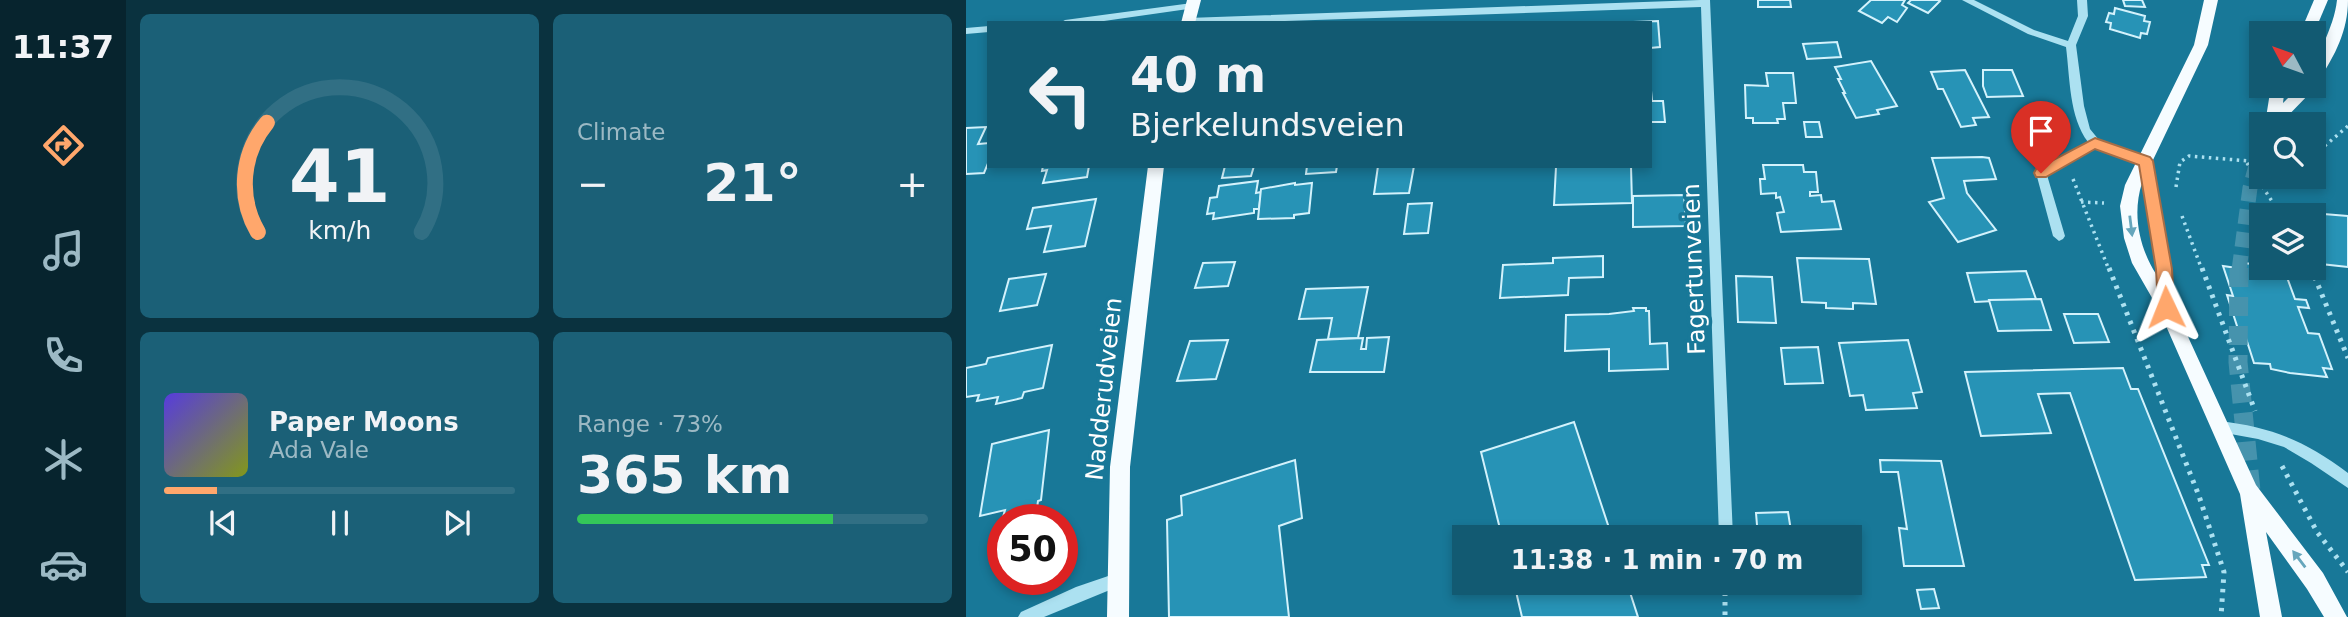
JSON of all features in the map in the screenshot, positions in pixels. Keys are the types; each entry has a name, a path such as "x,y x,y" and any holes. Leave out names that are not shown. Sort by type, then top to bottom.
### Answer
{"main road":[{"path":"2211,0 2201,45 2133,185 2128,206 2132,238 2140,263 2166,307 2249,492 2315,580 2336,617"},
{"path":"2311,21 2321,0"},
{"path":"2326,55 2343,19 2344,0"},
{"path":"1188,21 1193,3"},
{"path":"2276,98 2272,123 2299,98"},
{"path":"2146,161 2164,269 2166,307"},
{"name":"Nadderudveien","path":"1118,617 1121,467 1156,168"},
{"path":"2249,492 2270,617"}],"street":[{"path":"1967,0 2031,32 2071,45"},
{"path":"2082,0 2082,16 2071,45 2078,106 2085,130 2095,143 2146,161"},
{"path":"1214,21 1705,2"},
{"name":"Fagertunveien","path":"1705,2 1726,525"},
{"path":"1078,21 1193,3"},
{"path":"966,31 987,29"},
{"path":"2059,236 2041,173 2095,143"},
{"path":"2219,428 2265,433 2307,451 2348,481"},
{"path":"1026,617 1076,594 1117,580"}],"path":[{"path":"2326,145 2348,126"},
{"path":"2176,190 2180,162 2189,156 2246,162 2273,203"},
{"path":"2065,159 2199,496 2224,572 2221,617"},
{"path":"2081,202 2116,204"},
{"path":"2181,213 2265,433 2317,532 2348,572"},
{"path":"2318,280 2348,358"},
{"path":"2224,572 2232,573"},
{"path":"1725,617 1726,595"}],"building":[{"path":"1758,0 1790,0 1791,7 1758,7"},
{"path":"1871,0 1905,0 1902,5 1907,8 1897,22 1888,17 1882,23 1859,11"},
{"path":"1911,0 1940,1 1928,13 1908,3"},
{"path":"2123,0 2142,0 2145,7 2125,6"},
{"path":"2115,8 2145,16 2144,21 2150,22 2147,34 2141,33 2140,38 2110,29 2111,23 2106,22 2109,13 2114,14"},
{"path":"1652,21 1658,21 1660,47 1652,48"},
{"path":"1837,42 1841,57 1807,59 1803,44"},
{"path":"1871,61 1897,106 1877,110 1879,114 1856,118 1843,93 1838,79 1841,79 1835,67"},
{"path":"1965,70 1989,117 1973,118 1976,125 1961,127 1943,89 1938,89 1931,72"},
{"path":"1983,70 2012,70 2023,96 1987,97 1983,86"},
{"path":"1766,73 1793,73 1796,103 1783,103 1785,119 1777,119 1778,123 1753,123 1753,118 1746,118 1745,85 1768,86"},
{"path":"1652,101 1663,101 1665,122 1652,122"},
{"path":"1804,122 1819,122 1822,137 1806,137"},
{"path":"986,127 978,144 987,143 987,166 984,173 966,174 966,128"},
{"path":"1932,158 1989,158 1996,179 1964,181 1967,193 1996,230 1958,242 1929,202 1944,198"},
{"path":"1763,165 1803,165 1804,172 1816,172 1818,192 1810,192 1810,196 1821,195 1822,202 1834,201 1841,229 1781,232 1777,213 1784,212 1780,197 1776,198 1776,193 1761,194 1760,179 1765,179"},
{"path":"1043,168 1089,168 1087,177 1043,183 1047,170 1042,171"},
{"path":"1224,168 1253,168 1251,176 1222,178"},
{"path":"1307,168 1337,168 1336,172 1306,174"},
{"path":"1378,168 1414,168 1409,193 1374,194"},
{"path":"1556,168 1631,168 1632,203 1554,205"},
{"path":"1258,181 1256,193 1261,192 1259,209 1254,209 1254,213 1213,219 1214,213 1207,214 1210,198 1217,197 1219,186"},
{"path":"1312,183 1309,213 1294,215 1294,218 1258,219 1261,189"},
{"path":"1684,195 1686,226 1633,227 1633,196"},
{"path":"1096,199 1085,246 1044,252 1051,226 1027,229 1033,208"},
{"path":"1432,203 1428,233 1404,234 1408,204"},
{"path":"2326,214 2348,216 2348,267 2326,265"},
{"path":"1603,256 1603,277 1569,278 1568,295 1500,298 1503,265 1553,263 1553,258"},
{"path":"1797,258 1869,259 1876,304 1853,303 1853,309 1826,308 1826,303 1802,302"},
{"path":"1235,262 1228,286 1195,288 1203,263"},
{"path":"2235,262 2249,264 2249,280 2288,280 2295,299 2306,300 2309,308 2298,307 2308,333 2319,334 2332,369 2323,368 2327,377 2290,373 2271,369 2270,364 2254,363 2243,329 2238,329 2227,295 2233,296 2223,266 2237,268"},
{"path":"2026,271 2036,299 1975,302 1967,273"},
{"path":"1046,274 1037,305 1000,311 1009,279"},
{"path":"1736,276 1772,277 1776,323 1738,322"},
{"path":"1368,287 1358,338 1328,339 1332,318 1299,319 1306,289"},
{"path":"2041,299 2051,330 1998,331 1989,300"},
{"path":"1633,308 1646,308 1646,311 1649,311 1650,344 1667,343 1668,369 1609,371 1609,349 1565,351 1566,315 1609,314 1634,311"},
{"path":"2064,314 2098,314 2109,342 2074,343"},
{"path":"1389,337 1384,372 1310,372 1317,340 1363,338 1361,349 1366,349 1367,338"},
{"path":"1228,340 1216,379 1177,381 1190,341"},
{"path":"1908,340 1922,392 1913,393 1917,408 1866,410 1863,395 1850,396 1839,343"},
{"path":"1052,345 1043,388 1024,392 1022,398 996,404 998,397 977,401 979,395 966,397 966,368 986,364 988,358"},
{"path":"1818,347 1823,383 1785,384 1781,348"},
{"path":"2123,368 2131,389 2138,389 2209,565 2202,565 2206,577 2135,580 2070,393 2038,394 2051,433 1981,436 1965,372"},
{"path":"1574,422 1608,525 1499,525 1481,452"},
{"path":"1049,430 1041,500 1038,504 987,504 987,514 980,516 992,444"},
{"path":"1295,460 1302,518 1279,526 1289,617 1169,617 1167,520 1182,515 1181,496"},
{"path":"1880,460 1941,461 1964,566 1904,566 1899,528 1907,529 1898,472 1881,472"},
{"path":"1788,512 1790,525 1757,525 1756,513"},
{"path":"1934,589 1939,608 1921,609 1917,590"},
{"path":"1517,595 1631,595 1638,617 1522,617"}],"tunnel":[{"path":"2239,270 2250,189"},
{"path":"2239,268 2238,362 2251,491"}],"route":[{"path":"2041,173 2095,143 2146,161 2164,269 2166,307"}]}
